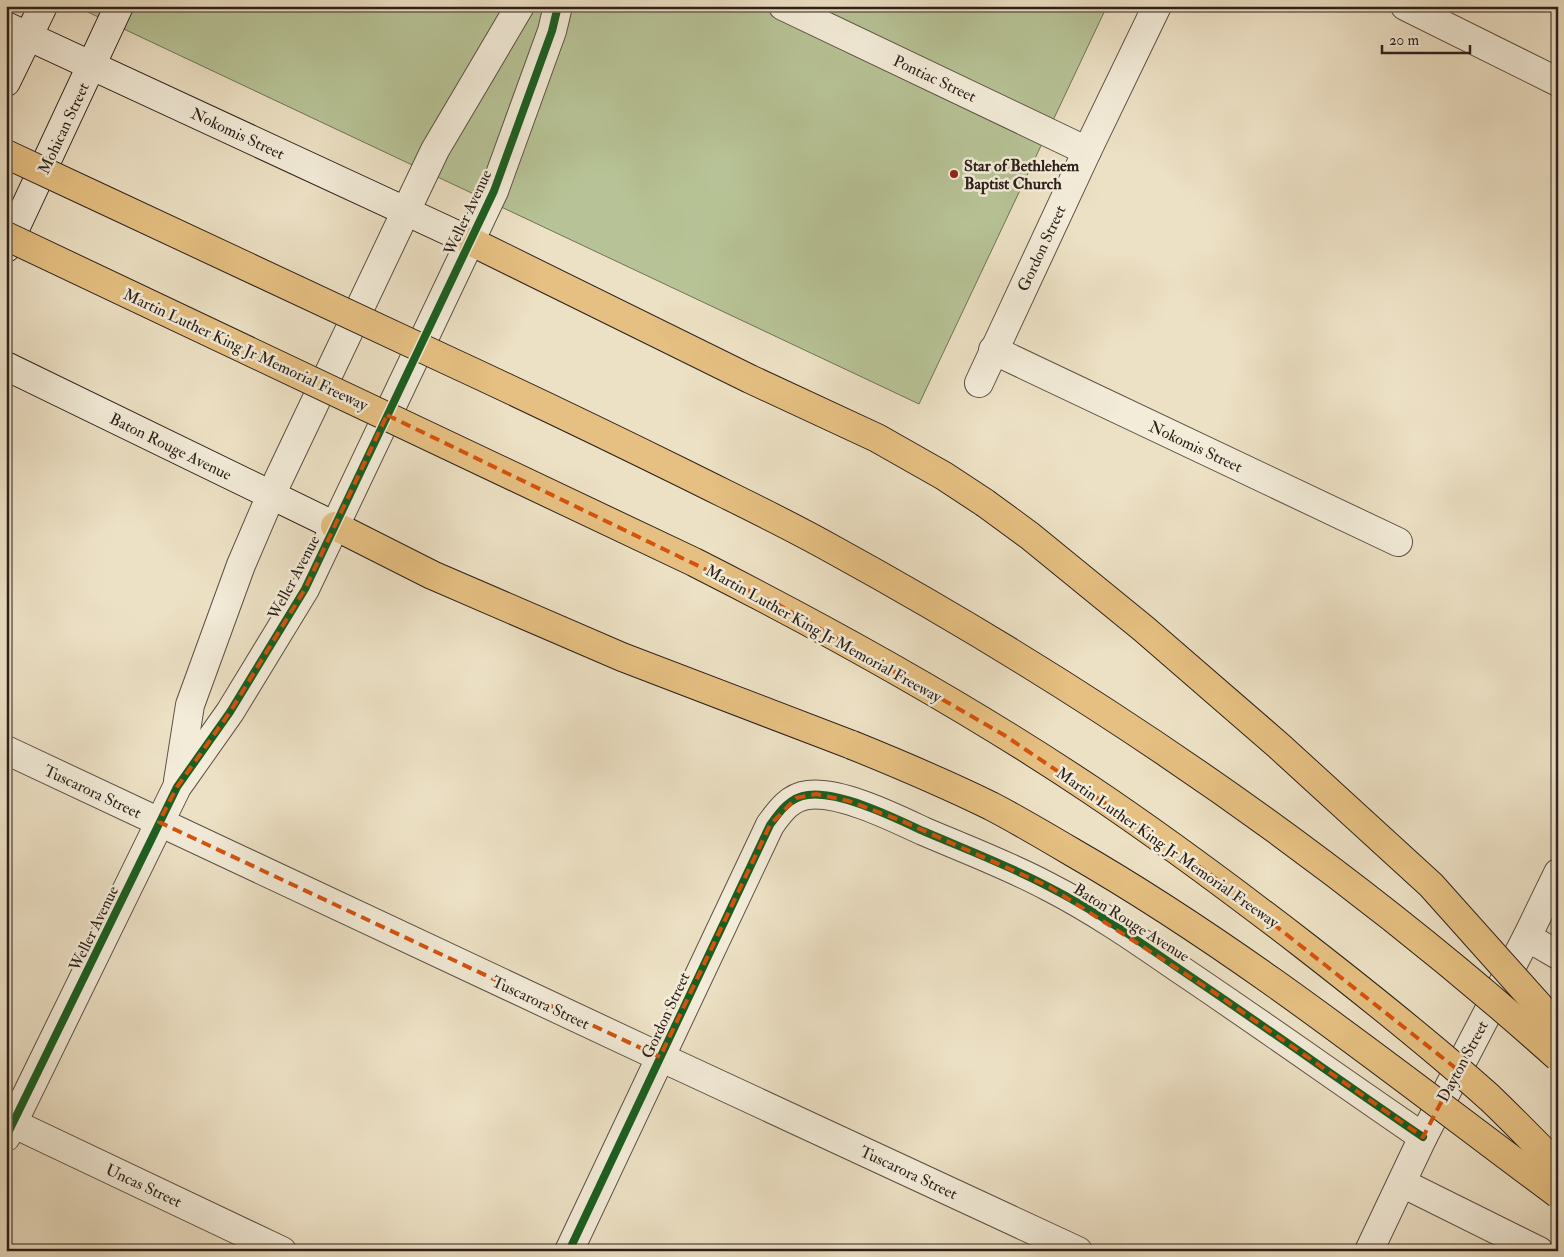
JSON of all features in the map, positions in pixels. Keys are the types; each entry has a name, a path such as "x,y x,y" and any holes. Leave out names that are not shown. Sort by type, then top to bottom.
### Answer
{"highway":[{"path":"6,154 570,417 828,546 972,628 1037,667 1264,820 1452,966 1558,1057"},
{"name":"Martin Luther King Jr Memorial Freeway","path":"6,236 694,562 779,605 902,673 1089,789 1210,874 1346,978 1422,1040 1491,1099 1558,1166"},
{"path":"470,241 750,379 877,438 944,476 985,503 1030,536 1144,629 1279,746 1431,885 1558,1027"},
{"path":"335,526 432,575 613,653 852,745 992,807 1148,897 1203,933 1298,1000 1558,1194"}],"street":[{"path":"6,82 17,31 43,6"},
{"name":"Mohican Street","path":"6,248 119,6"},
{"name":"Weller Avenue","path":"177,787 190,705 242,564 271,494 405,211 436,150 520,6"},
{"name":"Weller Avenue","path":"9,1127 177,787 230,712 305,589 494,191 552,31 558,6"},
{"name":"Pontiac Street","path":"783,6 1087,151"},
{"name":"Gordon Street","path":"979,382 1157,6"},
{"path":"1405,6 1558,82"},
{"name":"Nokomis Street","path":"17,31 470,241"},
{"name":"Nokomis Street","path":"993,350 1398,542"},
{"name":"Baton Rouge Avenue","path":"6,366 335,526"},
{"name":"Tuscarora Street","path":"6,750 1078,1251"},
{"name":"Baton Rouge Avenue","path":"796,798 816,794 849,801 902,821 1048,886 1116,926 1423,1137"},
{"name":"Gordon Street","path":"569,1251 770,825 787,804 796,798"},
{"name":"Dayton Street","path":"1370,1251 1423,1137 1527,937 1558,873"},
{"path":"1527,937 1558,955"},
{"name":"Uncas Street","path":"9,1127 282,1251"},
{"path":"1402,1183 1539,1251"}],"highlighted area":[{"path":"387,415 779,605 1004,735 1210,874 1458,1070 1423,1137 1212,991 1048,886 902,821 849,801 816,794 796,798 770,825 660,1057 159,822 177,787 230,712 305,589"}],"green space":[{"path":"75,6 1107,6 919,404"}],"cycle path":[{"path":"6,1137 177,787 230,712 305,589 494,191 552,31 558,6"},
{"path":"569,1251 770,825 791,802 808,795 835,797 882,812 1002,864 1066,896 1146,946 1423,1137"}],"place":[{"name":"Star of Bethlehem Baptist Church","path":"954,174"}]}
